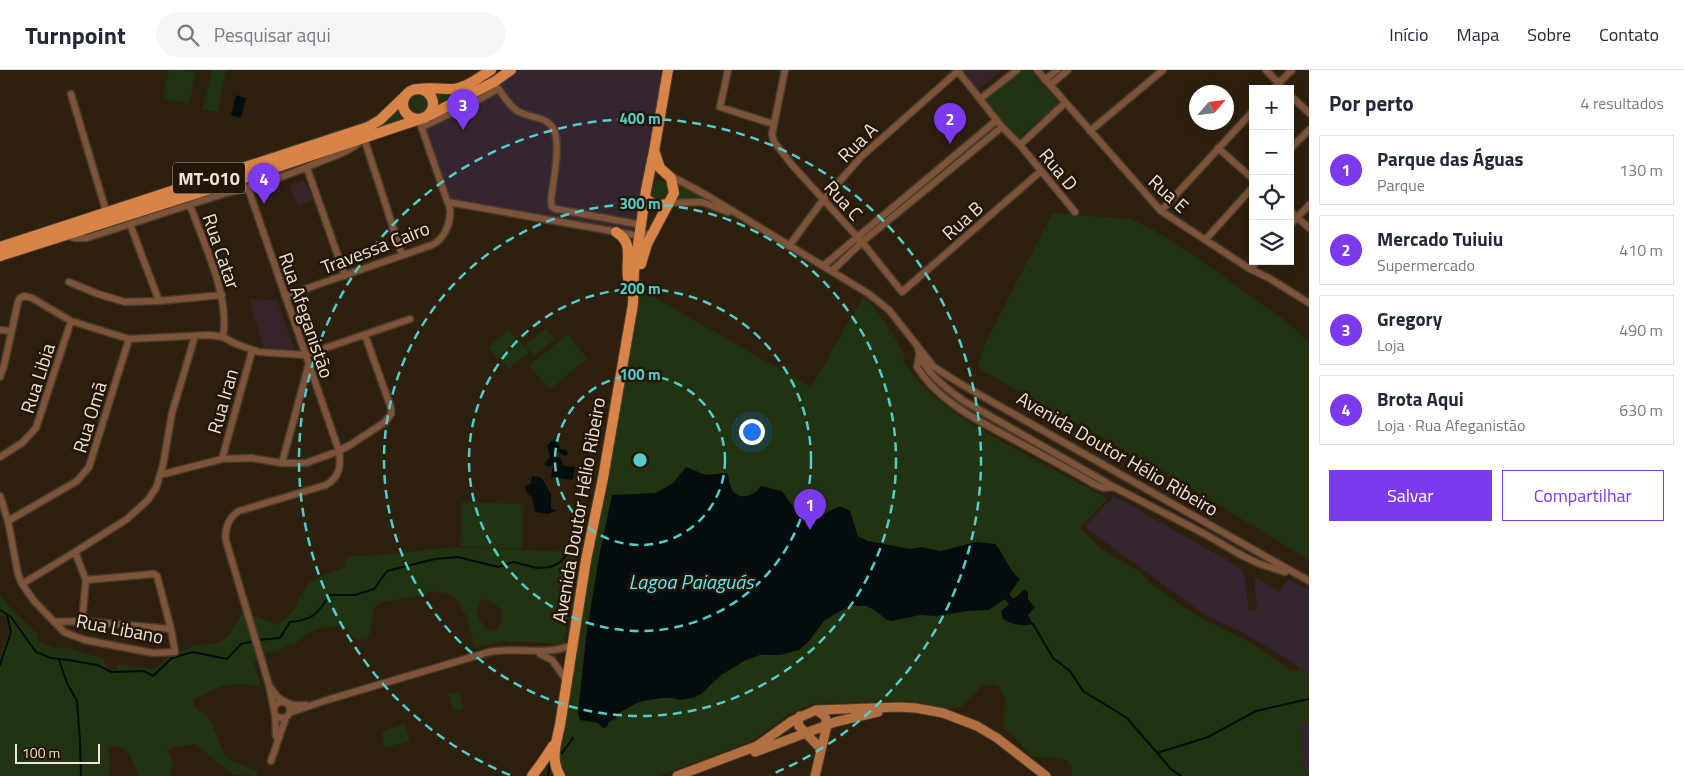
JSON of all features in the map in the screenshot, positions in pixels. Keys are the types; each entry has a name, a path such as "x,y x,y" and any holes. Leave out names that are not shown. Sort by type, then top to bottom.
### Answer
{"main road":[{"path":"413,91 426,92 432,98 434,107 424,120 413,118 405,112 403,102 413,91 435,88 456,89 491,70"},
{"name":"MT-010","path":"0,256 64,235 224,189 364,138 424,120 496,86 511,70"},
{"name":"Avenida Doutor Hélio Ribeiro","path":"634,289 634,272 648,178 668,70"},
{"name":"MT-010","path":"0,247 368,127 380,120 413,91"},
{"name":"Avenida Doutor Hélio Ribeiro","path":"560,776 554,760 557,738 586,560 604,468 634,289 643,254 674,193 673,183 658,163 654,151"},
{"path":"648,178 656,174 666,174"},
{"path":"645,198 656,206 668,204"},
{"path":"616,232 626,240 628,246 628,280 634,289"},
{"name":"Avenida Doutor Hélio Ribeiro","path":"532,776 542,764 557,738"}],"street":[{"path":"728,70 720,107 773,124 785,70"},
{"name":"Rua D","path":"958,70 1002,127 1020,145 1075,212"},
{"name":"Rua A","path":"789,246 823,200 861,157 958,70"},
{"path":"980,99 1017,70"},
{"name":"Rua E","path":"1037,70 1161,211 1250,269 1269,278 1309,303"},
{"path":"1045,80 1057,70"},
{"path":"1050,85 1068,70"},
{"path":"1090,131 1163,70"},
{"path":"1266,70 1278,83 1292,70"},
{"path":"496,86 516,110 550,124 554,132 556,142 552,207 642,225"},
{"path":"71,94 106,211"},
{"path":"1294,99 1309,114"},
{"path":"1020,145 1066,103"},
{"path":"1161,211 1249,115"},
{"path":"424,120 448,202 640,236 652,233"},
{"path":"823,266 997,120"},
{"name":"Rua C","path":"773,124 772,134 774,142 823,200 857,236 902,292"},
{"path":"832,271 862,242 1002,127"},
{"path":"1294,145 1309,130"},
{"path":"64,235 75,238 87,238 190,205 224,189 248,188 307,168 340,154 352,148 364,138 402,255"},
{"path":"1218,148 1249,175"},
{"path":"307,168 344,276"},
{"name":"Rua B","path":"902,292 1042,172"},
{"name":"Avenida Doutor Hélio Ribeiro","path":"666,174 708,196 869,294 889,310 917,348 934,367 959,383 1309,581"},
{"name":"Rua Afeganistão","path":"248,188 308,366 339,451"},
{"path":"1205,240 1249,192"},
{"name":"Travessa Cairo","path":"285,296 432,245 440,240 450,217 448,202"},
{"name":"Avenida Doutor Hélio Ribeiro","path":"668,204 702,202 743,218"},
{"path":"1294,220 1309,204"},
{"name":"Rua Catar","path":"190,205 222,295 225,327 223,337"},
{"path":"1294,214 1309,228"},
{"path":"130,224 159,301"},
{"path":"1250,269 1254,265"},
{"path":"69,282 98,294 126,302 222,295"},
{"path":"1,373 19,300 24,296 32,298 71,321 129,339 195,336 223,337 252,351 273,354 305,355 410,319"},
{"name":"Rua Libia","path":"0,457 22,443 36,428 71,321"},
{"path":"0,330 11,330"},
{"path":"160,475 222,459 251,458 282,463 306,463 339,451 385,422 391,414 391,408 365,335"},
{"path":"22,584 127,519 148,500 160,475 172,413 195,336"},
{"name":"Rua Omã","path":"8,521 77,481 89,467 129,339"},
{"name":"Avenida Doutor Hélio Ribeiro","path":"917,348 919,356 936,378 945,387 964,400 1114,487 1203,533 1241,556 1300,577"},
{"name":"Rua Iran","path":"222,459 252,351"},
{"path":"282,463 308,366"},
{"path":"275,747 276,721 269,685 226,541 226,530 228,523 239,510 326,485 332,481 339,473 339,451"},
{"name":"Rua Libano","path":"0,497 8,521 18,574 22,584 64,632 85,640 153,653 175,652 170,629"},
{"path":"75,552 86,580 82,621"},
{"path":"54,622 82,621 170,629 157,576 154,574 86,580"},
{"path":"274,712 278,717 287,715 327,700 489,652 502,650 550,652 572,645"},
{"path":"534,652 552,660 567,680"},
{"path":"269,685 278,697 289,706 271,761"},
{"path":"274,712 277,703 285,702 303,705 327,700"},
{"path":"677,776 756,746 800,716 816,710 899,707 916,708 959,718 987,732 1046,776"},
{"path":"815,776 820,748 826,729 824,716 816,710"},
{"path":"691,776 806,733 826,729 845,719 874,713 900,712 942,717 980,732 1002,747 1037,776"},
{"path":"800,716 799,726 820,748"}],"shaded area":[{"path":"516,70 663,70 635,231 449,198 423,120"},
{"path":"960,70 1002,70 979,89 976,89"},
{"path":"304,180 313,200 298,206 289,186"},
{"path":"249,299 277,300 295,352 264,349"},
{"path":"1114,496 1239,567 1244,576 1249,611 1257,611 1254,576 1280,592 1288,579 1309,590 1309,673 1305,673 1292,662 1244,633 1205,615 1089,530 1085,526"},
{"path":"1301,722 1309,722 1309,776 1302,761"}],"green space":[{"path":"169,70 183,70 196,73 189,104 163,98"},
{"path":"212,70 227,70 217,112 202,109"},
{"path":"1019,70 1031,70 1059,103 1017,140 983,99"},
{"path":"463,89 464,93 435,109 436,102 431,92"},
{"path":"418,92 427,95 430,104 427,113 418,116 409,113 406,104 409,95"},
{"path":"401,106 404,115 411,120 367,135"},
{"path":"658,180 665,182 670,187 669,198 660,203 650,198 651,183"},
{"path":"676,183 703,197 704,199 678,199"},
{"path":"1052,213 1131,219 1150,228 1199,259 1280,317 1303,336 1309,344 1309,560 1183,483 978,368 984,346"},
{"path":"638,288 811,387 863,297 887,325 906,357 902,359 911,373 944,405 997,439 1108,499 1080,528 1103,550 1140,572 1149,582 1183,607 1252,643 1290,670 1297,671 1300,669 1305,673 1309,673 1309,722 1301,723 1302,761 1308,776 1071,776 1072,767 1065,760 1035,757 1028,753 1013,735 1005,730 1003,723 1005,699 999,686 991,684 981,687 963,706 957,708 898,701 812,704 789,714 752,741 659,776 562,776 557,760"},
{"path":"546,328 555,339 534,356 525,345"},
{"path":"509,330 518,341 497,358 488,347"},
{"path":"567,334 587,358 550,390 529,366"},
{"path":"520,341 529,352 509,369 499,358"},
{"path":"462,502 524,504 522,549 460,546"},
{"path":"456,547 578,552 564,644 505,641 474,648 472,635 468,628 468,619 454,596 434,591 379,603 375,607 367,640 356,639 343,626 320,628 304,635 295,644 286,646 278,651 259,655 254,664 261,687 233,684 194,699 194,707 204,713 211,721 225,756 234,762 258,771 256,776 233,775 196,744 175,747 167,751 173,760 171,776 138,776 130,755 123,749 111,745 107,749 111,764 108,776 0,776 0,657 9,631 6,618 0,614 0,594 8,605 38,635 37,641 57,649 65,647 104,659 107,668 116,670 119,664 151,669 160,665 166,658 197,645 218,643 229,635 242,614 258,617 278,625 294,610 309,583 321,576 341,569 346,558 350,556","holes":["485,599 501,611 498,629 488,631 479,619 477,610 481,601"]},
{"path":"459,692 463,708 453,711 448,694"},
{"path":"405,724 410,741 385,748 381,731"}],"water":[{"path":"236,95 246,98 241,118 231,115"},
{"path":"551,441 557,441 560,449 566,450 568,454 564,456 559,452 555,453 555,456 561,459 564,466 575,467 573,480 551,477 553,465 548,467 544,464 550,457 547,446"},
{"name":"Lagoa Paiaguás","path":"686,467 706,475 727,473 731,488 738,495 742,496 751,495 761,486 782,491 796,511 801,514 820,516 838,507 842,507 850,511 858,536 868,541 910,549 921,547 941,551 976,542 995,544 1013,572 1020,579 1009,594 1012,598 1015,598 1025,589 1028,592 1028,599 1035,607 1028,615 1033,624 1017,624 1003,619 1001,611 1009,604 1005,599 989,610 936,616 920,615 892,621 887,620 866,606 852,606 824,621 809,641 799,650 780,655 760,655 746,660 721,675 701,694 692,698 680,700 662,698 643,701 617,714 615,719 609,722 606,728 603,728 598,723 580,720 578,713 586,637 599,557 612,495 656,493 673,483"},
{"path":"532,476 542,478 551,494 551,508 557,511 549,514 535,512 532,497 527,494 525,486 531,484"}],"waterway":[{"path":"258,640 280,638 290,622 304,620 314,615 330,595 355,595 374,589 387,571 435,559 458,557 498,567 513,562 537,568 550,567 559,563 570,554"},
{"path":"0,610 11,617 36,652 51,658 97,665 112,672 144,671 153,676 172,658 193,652 227,659 241,644 254,641"},
{"path":"0,665 11,632 7,615"},
{"path":"1033,624 1053,658 1070,671 1083,691 1127,718 1171,769 1181,776"},
{"path":"59,660 67,683 77,701 81,776"},
{"path":"1157,753 1208,737 1256,711 1309,699"},
{"path":"562,753 573,738"},
{"path":"548,776 550,762"}],"place":[{"name":"Gregory","path":"463,130"},
{"name":"Mercado Tuiuiu","path":"950,144"},
{"name":"Brota Aqui","path":"264,204"},
{"name":"Parque das Águas","path":"810,530"}]}
